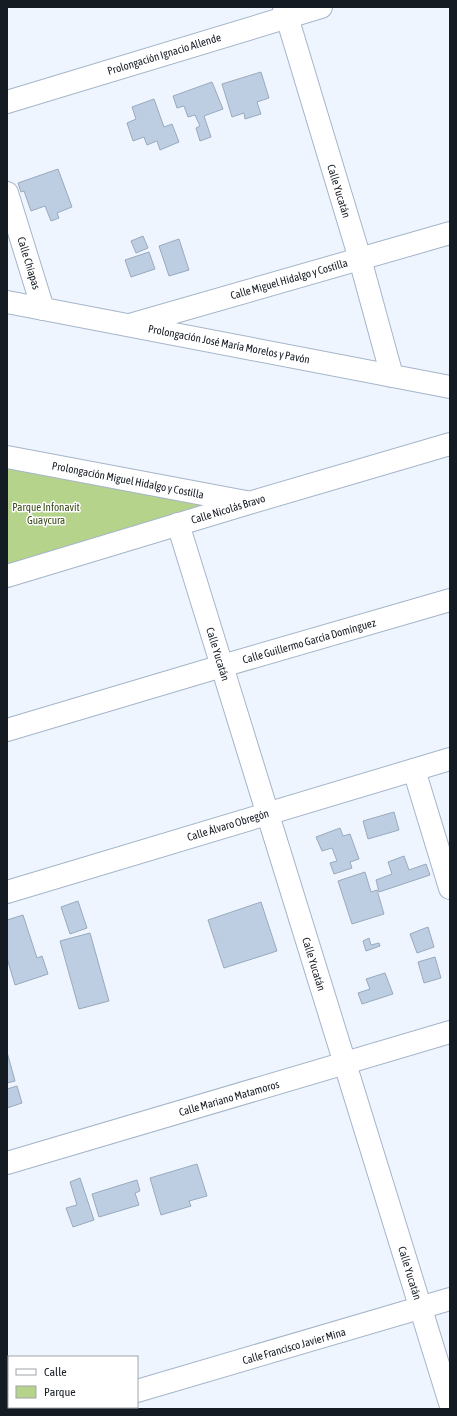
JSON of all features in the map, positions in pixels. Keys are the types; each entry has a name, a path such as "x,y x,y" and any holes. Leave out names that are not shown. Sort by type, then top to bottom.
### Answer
{"street":[{"name":"Prolongación Ignacio Allende","path":"7,102 286,12 321,7"},
{"name":"Calle Yucatán","path":"286,12 360,259 392,376"},
{"name":"Calle Chiapas","path":"7,193 43,309"},
{"name":"Calle Miguel Hidalgo y Costilla","path":"128,325 450,233"},
{"name":"Prolongación José María Morelos y Pavón","path":"7,302 450,387"},
{"name":"Calle Nicolás Bravo","path":"7,576 249,502 450,444"},
{"name":"Prolongación Miguel Hidalgo y Costilla","path":"7,457 249,502"},
{"name":"Calle Yucatán","path":"178,524 450,1403"},
{"name":"Calle Guillermo García Domínguez","path":"7,730 450,600"},
{"name":"Calle Álvaro Obregón","path":"7,892 450,759"},
{"path":"414,770 450,888"},
{"name":"Calle Mariano Matamoros","path":"7,1163 450,1032"},
{"name":"Calle Francisco Javier Mina","path":"138,1391 450,1299"}],"green space":[{"name":"Parque Infonavit Guaycura","path":"7,467 229,504 7,564"}],"building":[{"path":"261,72 269,98 257,102 261,114 245,119 244,113 232,117 222,84"},
{"path":"212,82 223,109 204,116 211,137 200,141 196,128 200,126 195,115 188,117 184,106 177,108 173,96"},
{"path":"154,99 164,127 172,124 179,142 160,150 157,141 147,145 144,137 133,141 127,123 136,119 132,107"},
{"path":"58,169 72,207 57,213 59,218 51,221 45,206 31,211 24,191 21,192 18,183"},
{"path":"143,236 148,248 136,253 131,241"},
{"path":"179,239 189,270 169,276 159,246"},
{"path":"149,252 155,269 131,277 125,260"},
{"path":"394,812 399,830 368,839 363,821"},
{"path":"340,828 343,836 350,834 359,859 350,862 352,868 334,874 330,863 337,861 332,848 322,851 316,837"},
{"path":"404,856 409,870 426,864 430,875 379,892 376,880 392,874 388,862"},
{"path":"365,872 371,892 377,890 384,914 352,924 338,881"},
{"path":"78,901 87,928 70,934 61,907"},
{"path":"261,902 277,951 224,968 208,920"},
{"path":"23,915 37,958 42,956 48,974 15,985 7,958 7,920"},
{"path":"428,927 434,947 417,953 410,934"},
{"path":"90,933 109,1001 79,1009 60,941"},
{"path":"369,938 371,945 379,943 380,946 366,951 363,941"},
{"path":"435,957 441,978 424,983 418,962"},
{"path":"385,973 393,994 362,1004 358,993 370,989 366,979"},
{"path":"7,1052 15,1081 7,1083"},
{"path":"17,1086 22,1103 7,1108 7,1089"},
{"path":"197,1164 207,1196 189,1201 191,1206 161,1215 150,1178"},
{"path":"80,1178 94,1220 73,1227 66,1208 77,1205 70,1182"},
{"path":"137,1180 140,1191 135,1193 139,1205 99,1217 92,1194"}]}
